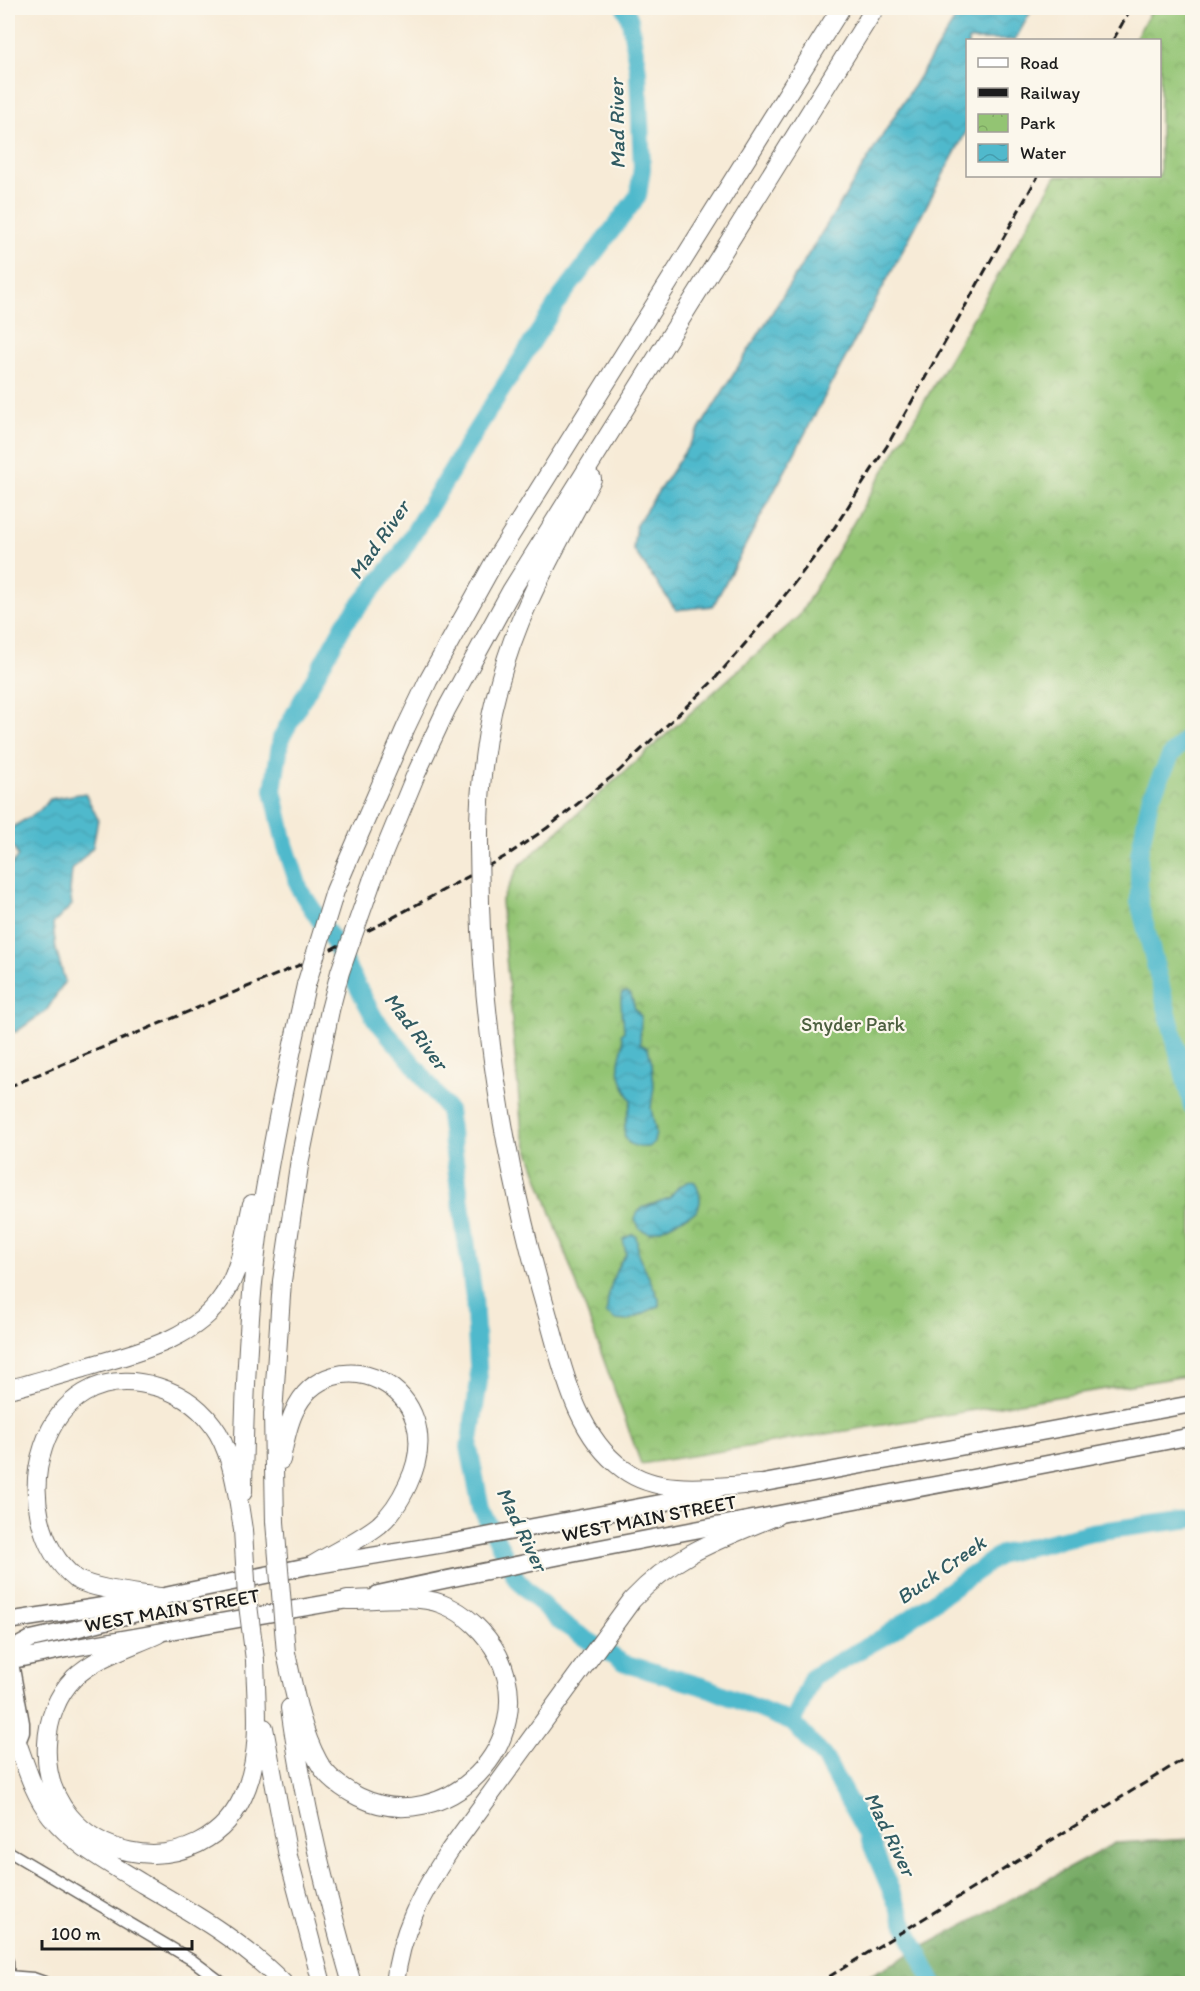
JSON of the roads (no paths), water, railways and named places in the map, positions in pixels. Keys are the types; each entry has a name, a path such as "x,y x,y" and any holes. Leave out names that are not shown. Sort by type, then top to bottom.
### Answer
{"highway":[{"path":"8,1389 143,1350 202,1320 223,1296 237,1266 278,1110 306,985 323,927 346,865 401,737 428,681 498,555 841,8"},
{"path":"352,1983 332,1915 303,1789 286,1683 286,1653 275,1522 273,1414 282,1281 300,1159 330,1010 340,972 372,881 426,753 478,649 545,534 875,8"},
{"path":"646,371 543,572 519,623 505,663 485,743 479,806 480,904 485,995 502,1122 525,1231 557,1348 574,1399 586,1425 609,1458 636,1477 652,1484 685,1488 760,1484"},
{"path":"278,1110 261,1215 245,1376 243,1530 247,1597 265,1738 278,1810 296,1888 322,1983"},
{"path":"275,1522 278,1476 285,1441 294,1412 310,1390 331,1377 357,1374 380,1380 400,1394 415,1418 418,1446 411,1477 402,1497 379,1524 313,1565"},
{"path":"160,1597 88,1584 63,1570 39,1544 26,1514 23,1483 26,1463 33,1442 45,1421 56,1410 86,1391 115,1383 149,1385 185,1399 199,1408 219,1435 235,1483 243,1530"},
{"path":"395,1983 401,1947 409,1923 430,1880 627,1607 645,1586 684,1556 776,1516"},
{"path":"286,1653 297,1703 319,1762 339,1785 350,1792 381,1804 397,1807 413,1806 446,1797 474,1779 492,1758 503,1737 509,1709 507,1679 502,1663 485,1636 458,1612 422,1599 347,1600"},
{"path":"158,1634 99,1660 75,1678 58,1701 48,1733 48,1768 54,1789 65,1811 87,1834 113,1848 143,1854 177,1850 199,1842 222,1826 240,1802 252,1771 257,1734 255,1660"},
{"path":"12,1748 41,1801 65,1831 105,1861 229,1937 251,1953 284,1983"}],"main road":[{"name":"WEST MAIN STREET","path":"8,1622 160,1597 313,1565 444,1544 1192,1404"},
{"name":"WEST MAIN STREET","path":"8,1657 158,1634 347,1600 564,1555 1192,1436"},
{"path":"12,1748 21,1732 21,1723 8,1657 20,1645 31,1639 175,1604 219,1585"}],"street":[{"path":"8,1851 192,1960 224,1983"},
{"path":"8,1961 9,1980 33,1978 50,1983"}],"water":[{"path":"962,8 1033,8 1016,39 966,39 966,132 713,606 676,610 633,549 636,525 695,436"},
{"path":"85,793 98,819 93,847 72,870 70,891 72,905 53,924 56,950 65,981 47,1010 16,1032 8,1032 8,870 18,856 8,839 8,830 39,811 50,799"},
{"path":"627,992 631,995 635,1009 641,1016 640,1043 648,1048 652,1064 654,1086 651,1108 656,1133 654,1142 649,1147 629,1143 624,1131 631,1100 622,1080 619,1064 623,1043 621,1035 624,1031 621,998 622,993"},
{"path":"690,1181 695,1182 699,1194 700,1205 696,1212 649,1233 640,1229 635,1219 642,1208 669,1198 679,1186"},
{"path":"633,1234 636,1236 639,1256 659,1299 659,1306 627,1321 616,1320 606,1313 608,1299 614,1275 626,1254 623,1239"}],"waterway":[{"name":"Mad River","path":"625,8 630,20 638,71 642,168 638,196 561,297 399,557 345,623 281,738 273,790 285,844 300,890 332,939 375,1019 411,1061 448,1110 474,1298 479,1381 469,1447 481,1508 516,1578 557,1620 623,1663 708,1688 793,1723 824,1757 867,1834 914,1945 934,1984"},
{"name":"Buck Creek","path":"1192,732 1171,755 1150,799 1139,855 1139,902 1192,1106"},
{"name":"Buck Creek","path":"793,1723 812,1677 885,1636 1001,1554 1092,1532 1192,1519"}],"railway":[{"path":"1114,39 1131,8"},
{"path":"8,1087 302,964 381,924 506,856 547,828 619,771 712,682 768,617 822,547 887,446 1037,177"},
{"path":"817,1984 1192,1754"}],"park label":[{"name":"Snyder Park","path":"853,1024"}]}
